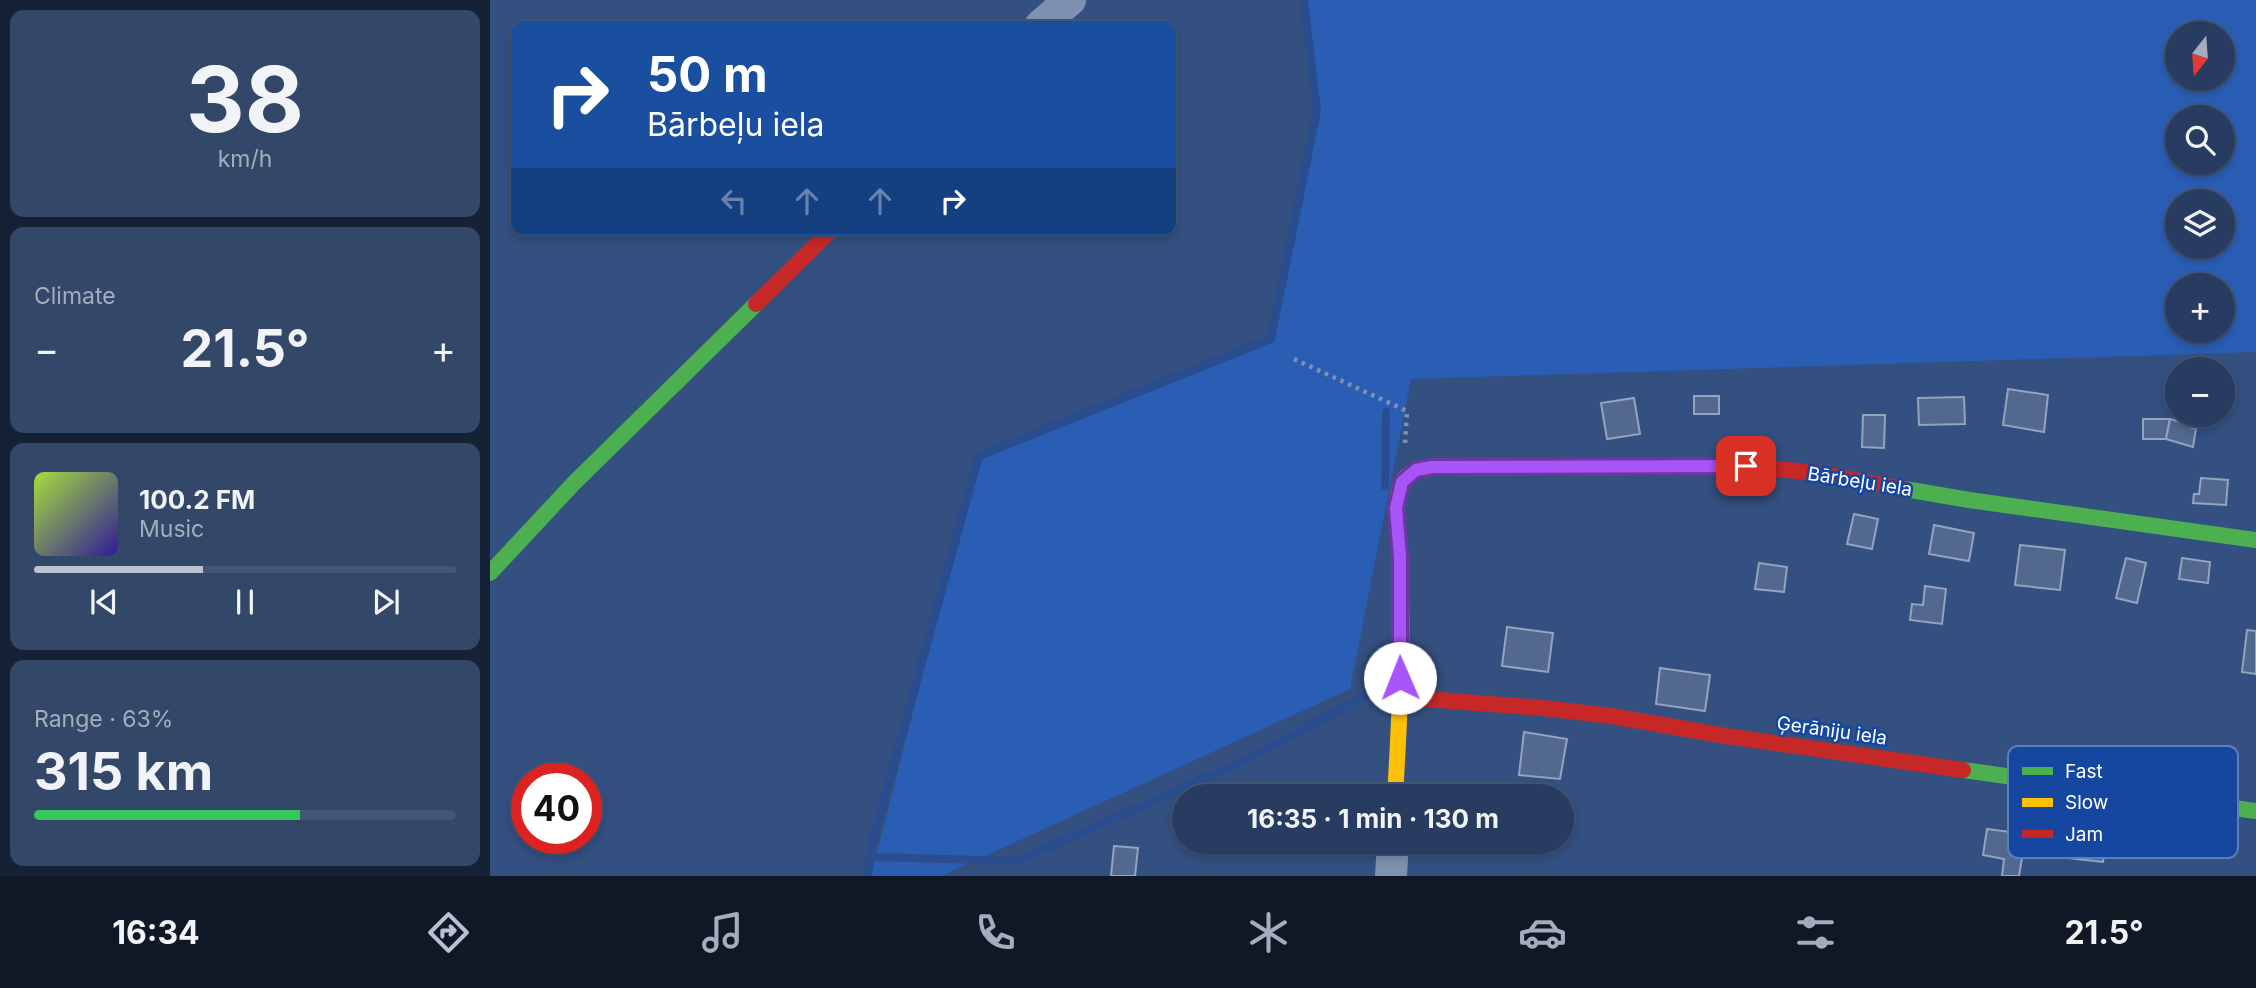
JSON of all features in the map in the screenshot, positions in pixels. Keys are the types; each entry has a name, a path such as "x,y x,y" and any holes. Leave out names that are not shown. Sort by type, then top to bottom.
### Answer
{"street":[{"path":"1046,21 1070,0"},
{"path":"490,573 574,483 826,235"},
{"name":"Bārbeļu iela","path":"1396,784 1401,697 1400,557 1396,508 1402,482 1416,470 1432,467 1746,466 1817,473 1969,500 2256,540"},
{"name":"Ģerāniju iela","path":"1401,697 1611,716 1739,738 2008,776"},
{"name":"Ģerāniju iela","path":"2238,808 2256,811"},
{"path":"1391,876 1392,854"}],"path":[{"path":"1294,359 1407,411"}],"shaded area":[{"path":"1304,0 2256,0 2256,352 1411,379 1350,689 941,876 871,876 979,456 1271,339 1317,111"}],"building":[{"path":"2008,389 2048,395 2044,432 2003,425"},
{"path":"1694,396 1719,396 1719,414 1694,414"},
{"path":"1964,397 1965,424 1919,425 1918,398"},
{"path":"1634,398 1640,434 1607,439 1601,403"},
{"path":"1863,415 1885,415 1884,448 1862,447"},
{"path":"2143,419 2165,419 2165,427 2168,427 2166,439 2143,439"},
{"path":"2168,427 2196,428 2193,447 2166,439"},
{"path":"2201,478 2228,480 2226,505 2193,503 2194,494 2199,494"},
{"path":"1854,514 1878,519 1872,549 1847,544"},
{"path":"1934,525 1974,533 1969,561 1929,554"},
{"path":"2020,545 2065,550 2060,590 2015,585"},
{"path":"2126,558 2146,563 2137,603 2116,598"},
{"path":"2182,558 2210,562 2208,583 2179,579"},
{"path":"1759,563 1787,567 1784,592 1755,589"},
{"path":"1925,586 1946,589 1942,624 1910,620 1912,604 1923,605"},
{"path":"1507,627 1553,633 1548,672 1502,666"},
{"path":"2247,630 2256,631 2256,674 2242,672"},
{"path":"1660,668 1710,675 1705,711 1656,704"},
{"path":"1524,732 1567,739 1560,779 1519,775"},
{"path":"1987,829 2008,832 2008,858 2022,858 2019,876 2002,876 2004,859 1983,855"},
{"path":"1114,846 1138,848 1135,876 1111,876"},
{"path":"2069,858 2103,858 2103,862"}],"waterway":[{"path":"868,876 871,847 979,456 1271,339 1317,111 1304,0"},
{"path":"1385,486 1386,412"},
{"path":"870,860 872,857 1017,861 1244,761 1382,687 1382,678"}],"traffic: fast":[{"path":"490,573 574,483 756,304"},
{"path":"1905,489 2256,540"},
{"path":"1963,770 2008,776"},
{"path":"2238,808 2256,811"}],"traffic: slow":[{"path":"1396,784 1401,639 1398,495 1403,481 1420,469 1457,467"}],"traffic: jam":[{"path":"756,304 826,235"},
{"path":"1457,467 1746,466 1817,473 1905,489"},
{"path":"1401,697 1611,716 1726,736 1963,770"}],"route":[{"path":"1400,678 1400,557 1396,508 1402,482 1416,470 1432,467 1746,466"}]}
